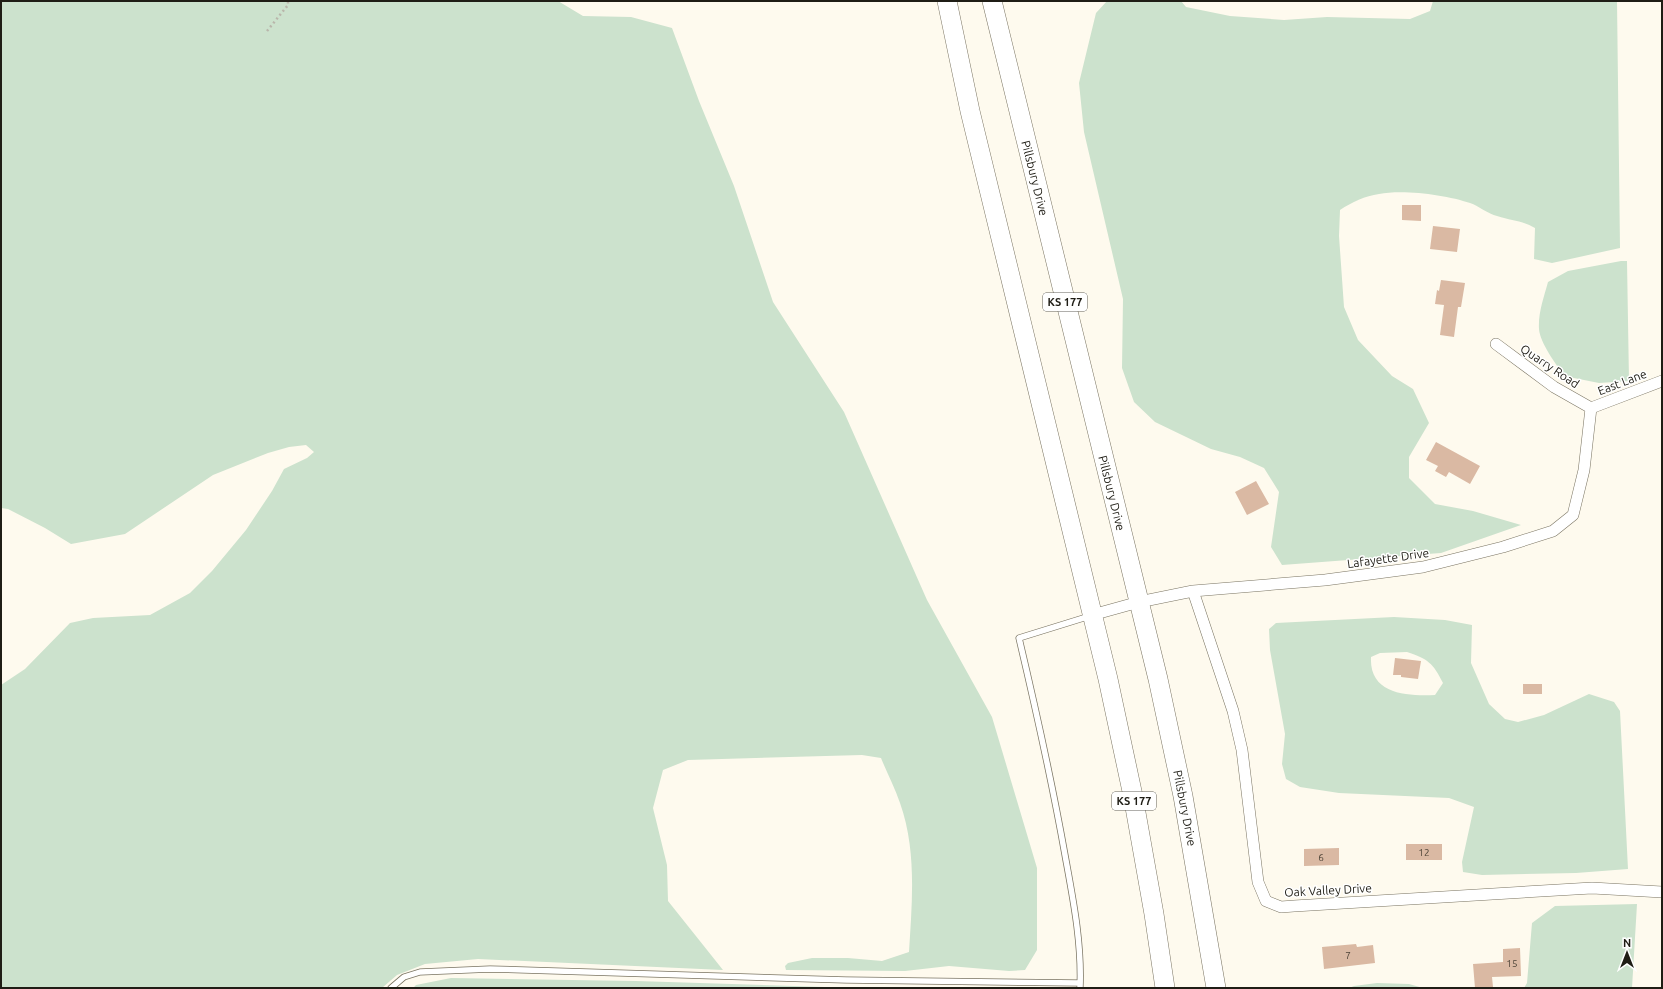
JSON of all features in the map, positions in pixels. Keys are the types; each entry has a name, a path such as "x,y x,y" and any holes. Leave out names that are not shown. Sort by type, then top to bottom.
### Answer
{"highway":[{"name":"KS 177","path":"947,1 970,111 1108,679 1133,796 1154,914 1165,988"},
{"name":"Pillsbury Drive","path":"992,1 1158,679 1183,796 1216,988"}],"street":[{"name":"Quarry Road","path":"1496,344 1554,387 1591,408"},
{"name":"East Lane","path":"1591,408 1662,381"},
{"name":"Lafayette Drive","path":"1092,615 1139,602 1193,591 1325,580 1423,567 1503,547 1553,531 1573,515 1584,470 1591,408"},
{"name":"Oak Valley Drive","path":"1193,591 1233,711 1242,750 1258,882 1266,901 1281,906 1294,906 1592,888 1662,892"}],"lane":[{"path":"391,988 404,977 420,972 490,969 1080,986 1080,949 1075,909 1052,781 1019,638 1092,615"}],"path":[{"path":"266,31 288,5 288,1"}],"green space":[{"path":"1,1 558,1 583,16 631,17 672,28 699,101 734,186 773,302 844,412 927,600 992,717 1037,868 1037,950 1025,970 1009,971 949,966 905,971 786,970 785,966 788,963 812,958 848,958 882,961 909,952 912,877 909,840 905,821 898,797 881,758 862,755 688,760 663,770 653,808 667,865 668,901 723,970 478,959 425,964 397,975 382,988 1,988 1,685 25,669 70,623 93,618 150,615 190,593 212,571 246,530 272,491 284,469 307,458 314,452 306,445 289,447 268,453 213,475 125,534 71,544 45,528 8,509 1,508"},
{"path":"1107,1 1181,1 1186,7 1230,16 1284,20 1327,17 1410,19 1430,11 1433,1 1617,1 1620,248 1552,263 1534,259 1535,228 1521,222 1494,215 1470,203 1437,195 1400,192 1379,194 1369,196 1349,204 1340,210 1339,236 1344,307 1358,340 1392,376 1413,389 1429,423 1409,457 1409,478 1435,504 1473,511 1521,525 1441,553 1282,565 1271,547 1279,492 1264,468 1240,457 1211,449 1155,422 1134,402 1122,368 1123,299 1084,132 1079,83 1096,13"},
{"path":"1627,261 1629,381 1599,383 1564,376 1545,347 1540,335 1540,311 1548,282 1568,271"},
{"path":"1394,617 1445,620 1472,625 1471,663 1489,704 1505,719 1518,722 1544,715 1589,694 1614,702 1620,711 1628,869 1576,873 1482,875 1463,872 1462,862 1474,807 1449,798 1339,793 1300,787 1286,779 1282,764 1285,734 1270,650 1269,629 1276,623","holes":["1407,652 1433,666 1443,683 1435,695 1413,695 1392,691 1383,686 1376,679 1372,670 1371,657 1380,653"]},
{"path":"1637,904 1632,988 1524,988 1527,983 1532,923 1555,906"},
{"path":"451,978 636,981 856,988 413,988 416,985"},
{"path":"1377,983 1409,984 1423,988 1349,988"}],"building":[{"path":"1402,205 1421,205 1421,221 1402,220"},
{"path":"1433,226 1460,229 1457,252 1430,249"},
{"path":"1441,280 1465,283 1461,307 1458,307 1454,337 1440,335 1444,305 1435,304 1437,290 1439,291"},
{"path":"1436,442 1480,466 1470,484 1449,472 1446,477 1435,471 1438,466 1426,460"},
{"path":"1256,481 1269,504 1247,515 1235,492"},
{"path":"1395,658 1421,661 1418,679 1401,677 1401,675 1393,675"},
{"path":"1523,684 1542,684 1542,694 1523,694"},
{"path":"1406,844 1442,844 1442,860 1406,860"},
{"path":"1339,848 1339,865 1304,866 1304,849"},
{"path":"1356,944 1357,947 1373,945 1375,963 1324,969 1322,947"},
{"path":"1520,948 1521,976 1492,977 1493,987 1475,988 1473,964 1503,962 1503,949"}]}
